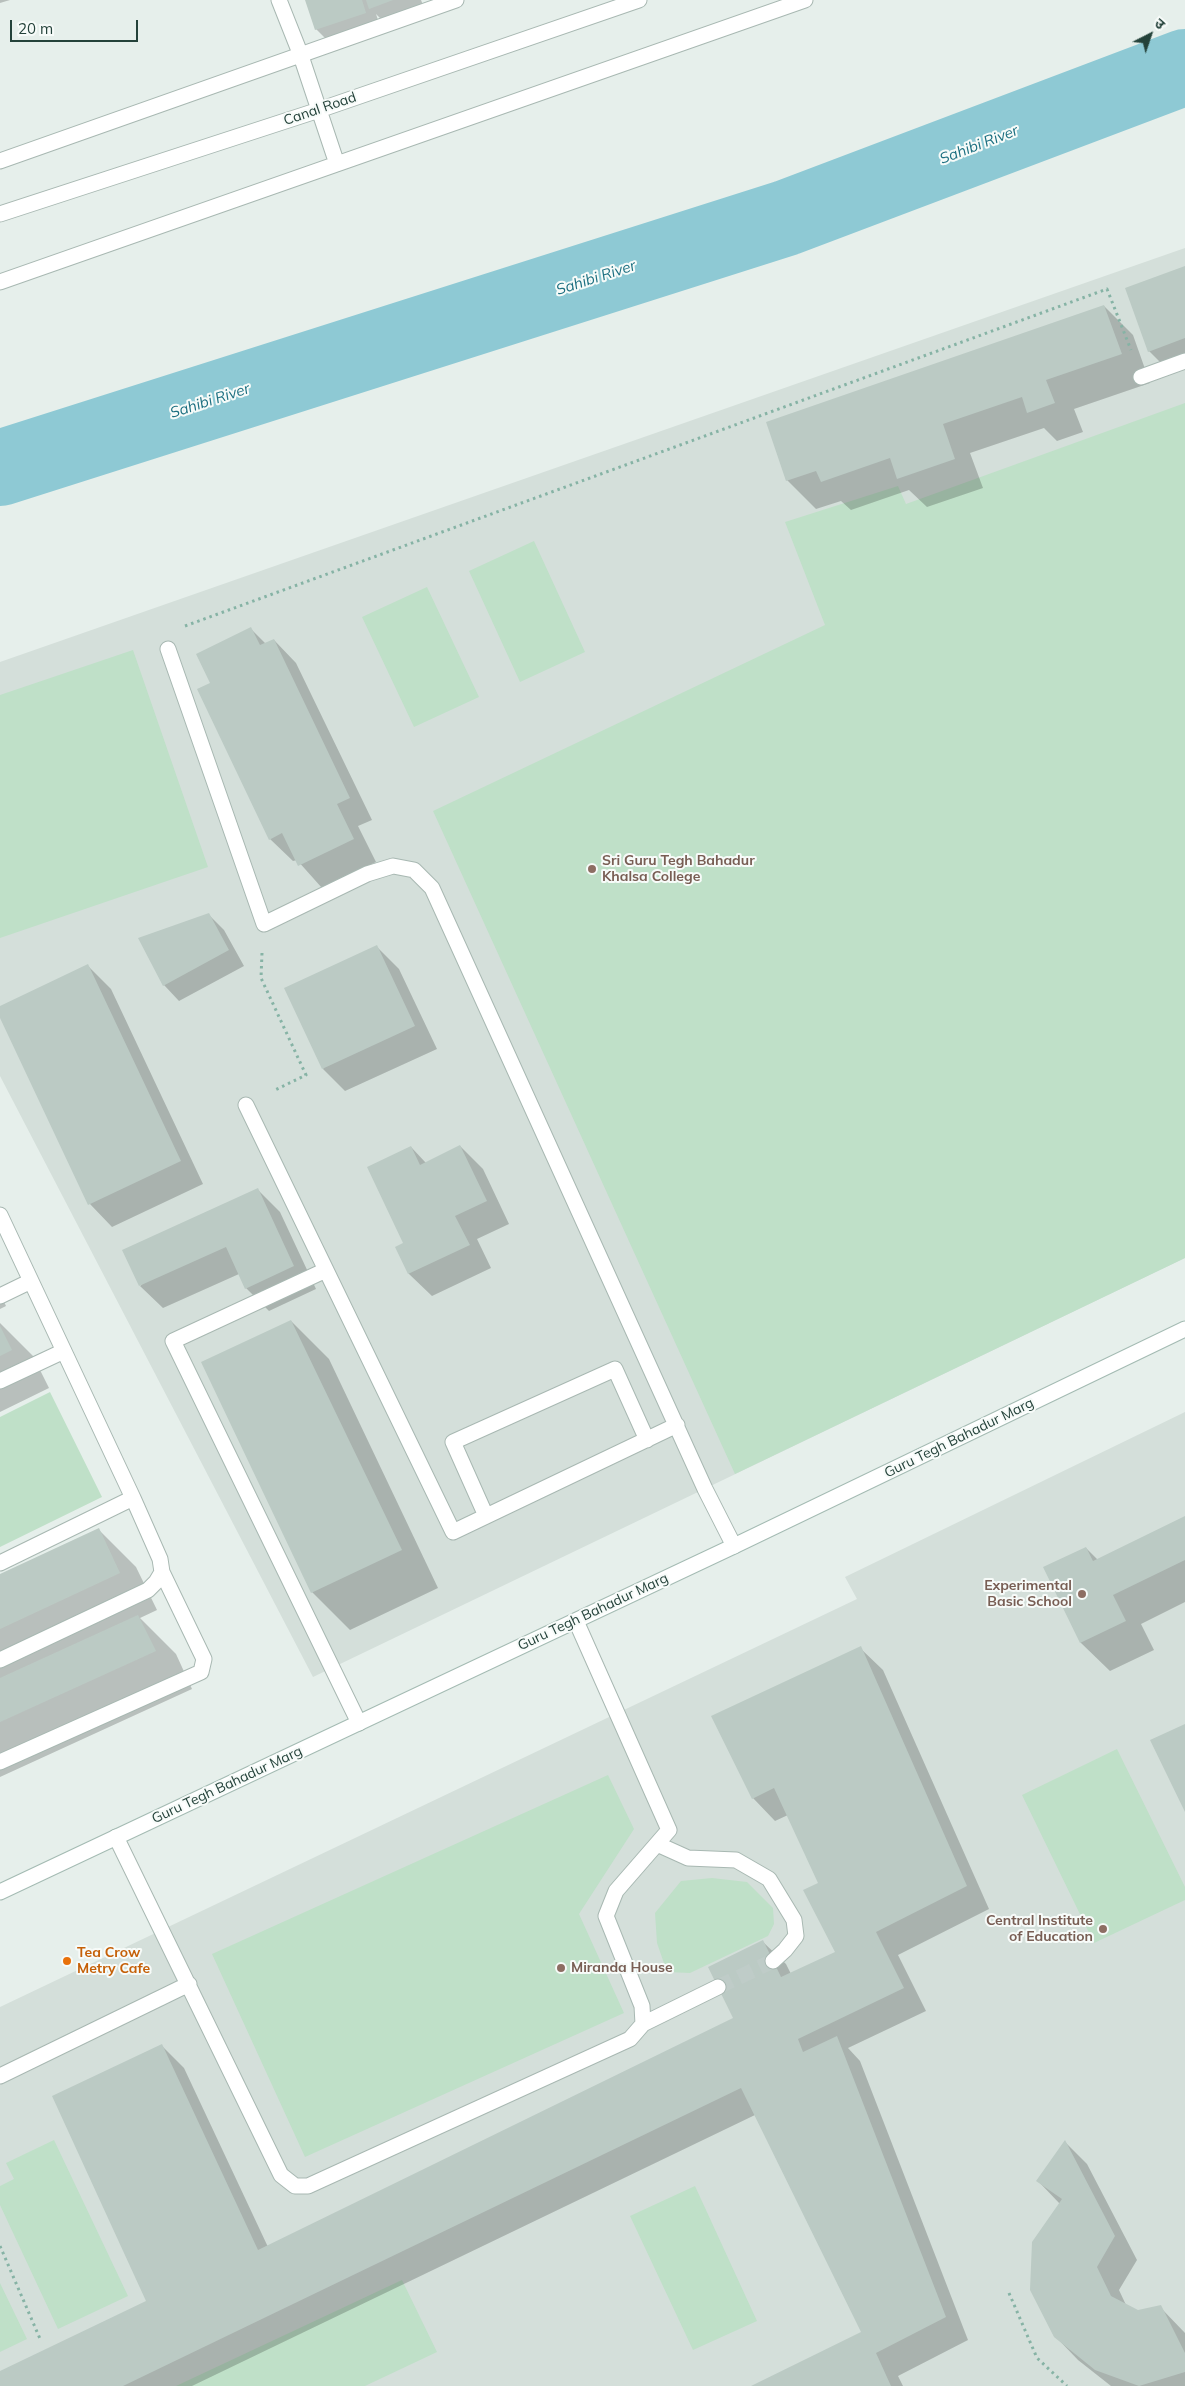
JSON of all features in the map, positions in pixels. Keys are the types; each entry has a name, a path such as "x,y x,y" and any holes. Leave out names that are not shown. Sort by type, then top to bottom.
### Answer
{"street":[{"path":"279,0 300,53 337,164"},
{"path":"0,161 300,53 456,0"},
{"name":"Canal Road","path":"0,214 319,110 639,0"},
{"path":"0,282 805,0"},
{"path":"1141,377 1185,361"},
{"path":"168,649 264,924 367,874 393,866 414,870 432,888 677,1426 734,1546"},
{"path":"246,1105 453,1532 677,1426"},
{"path":"0,1215 160,1559 162,1572 204,1658 201,1672 0,1762"},
{"path":"326,1270 173,1340 359,1723"},
{"path":"0,1296 31,1281"},
{"name":"Guru Tegh Bahadur Marg","path":"0,1892 734,1546 1185,1329"},
{"path":"0,1381 64,1351"},
{"path":"486,1516 453,1442 615,1369 647,1440"},
{"path":"0,1563 132,1498"},
{"path":"0,1660 148,1590 162,1572"},
{"path":"576,1621 669,1830 616,1891 606,1916 642,2006 643,2024"},
{"path":"116,1837 281,2175 295,2186 308,2186 630,2039 643,2024 718,1987"},
{"path":"657,1844 688,1858 736,1860 769,1879 794,1920 796,1936 773,1961"},
{"path":"0,2076 189,1984"}],"path":[{"path":"168,649 171,636 180,628 194,622 1107,290 1141,377"},
{"path":"246,1105 306,1075 261,978 264,924"},
{"path":"0,2246 41,2341"},
{"path":"1008,2293 1036,2358 1067,2386"}],"shaded area":[{"name":"Sri Guru Tegh Bahadur Khalsa College","path":"1185,248 1185,1258 313,1677 0,1076 0,662"},
{"name":"Miranda House","path":"1185,1412 1185,2386 0,2386 0,2007 857,1599 845,1577"}],"green space":[{"path":"1185,403 1185,1258 735,1474 433,811 825,625 785,522 898,486 906,504"},
{"path":"534,541 585,652 520,682 469,571"},
{"path":"427,587 479,697 414,727 362,617"},
{"path":"133,650 208,867 0,938 0,695"},
{"path":"50,1392 102,1497 0,1547 0,1417"},
{"path":"1117,1749 1185,1887 1185,1900 1094,1943 1022,1795"},
{"path":"608,1775 634,1829 579,1914 624,2013 305,2157 212,1954"},
{"path":"712,1878 747,1882 773,1908 774,1924 768,1936 690,1973 667,1972 657,1943 655,1913 681,1881"},
{"path":"54,2140 128,2296 58,2329 0,2205 0,2186 14,2179 6,2163"},
{"path":"695,2186 757,2321 693,2350 630,2216"},
{"path":"402,2280 437,2352 365,2386 176,2386"},
{"path":"0,2283 27,2339 0,2352"}],"building":[{"path":"305,0 362,0 366,13 315,30"},
{"path":"366,0 393,0 369,9"},
{"path":"1185,266 1185,338 1148,352 1125,288"},
{"path":"1104,305 1122,354 1046,380 1055,403 1027,413 1022,397 943,424 955,459 897,479 890,458 821,482 816,471 786,481 766,422"},
{"path":"251,627 260,645 274,639 350,798 337,804 354,839 298,866 282,833 269,840 197,689 210,683 196,654"},
{"path":"209,913 229,950 163,986 138,938"},
{"path":"377,945 415,1026 322,1069 284,988"},
{"path":"88,964 181,1161 88,1205 0,1018 0,1006"},
{"path":"460,1145 487,1201 455,1216 470,1245 408,1274 395,1247 403,1243 367,1167 411,1146 420,1165"},
{"path":"258,1188 294,1266 245,1289 226,1247 139,1286 122,1250"},
{"path":"291,1320 402,1550 311,1593 201,1362"},
{"path":"0,1326 12,1350 0,1356"},
{"path":"1185,1516 1185,1560 1113,1595 1126,1621 1080,1643 1043,1567 1086,1547 1093,1561"},
{"path":"99,1528 120,1573 0,1629 0,1574"},
{"path":"138,1615 156,1651 0,1722 0,1678"},
{"path":"861,1646 967,1886 876,1932 904,1988 798,2039 803,2052 837,2036 946,2317 876,2353 891,2386 751,2386 861,2332 741,2088 123,2386 0,2386 0,2371 146,2301 52,2096 162,2044 258,2250 733,2018 708,1967 763,1940 781,1977 835,1952 803,1890 818,1883 774,1788 752,1799 711,1716"},
{"path":"1185,1724 1185,1812 1150,1740"},
{"path":"1065,2140 1115,2236 1097,2267 1111,2296 1138,2310 1161,2305 1185,2353 1185,2372 1139,2386 1095,2370 1054,2337 1030,2290 1032,2242 1062,2199 1036,2181"}],"waterway":[{"name":"Sahibi River","path":"0,468 786,218 1185,67"}],"tunnel":[{"path":"718,1987 773,1961"}],"place":[{"name":"Sri Guru Tegh Bahadur Khalsa College","path":"592,869"},
{"name":"Experimental Basic School","path":"1082,1594"},
{"name":"Central Institute of Education","path":"1103,1929"},
{"name":"Tea Crow Metry Cafe","path":"67,1961"},
{"name":"Miranda House","path":"561,1968"}]}
